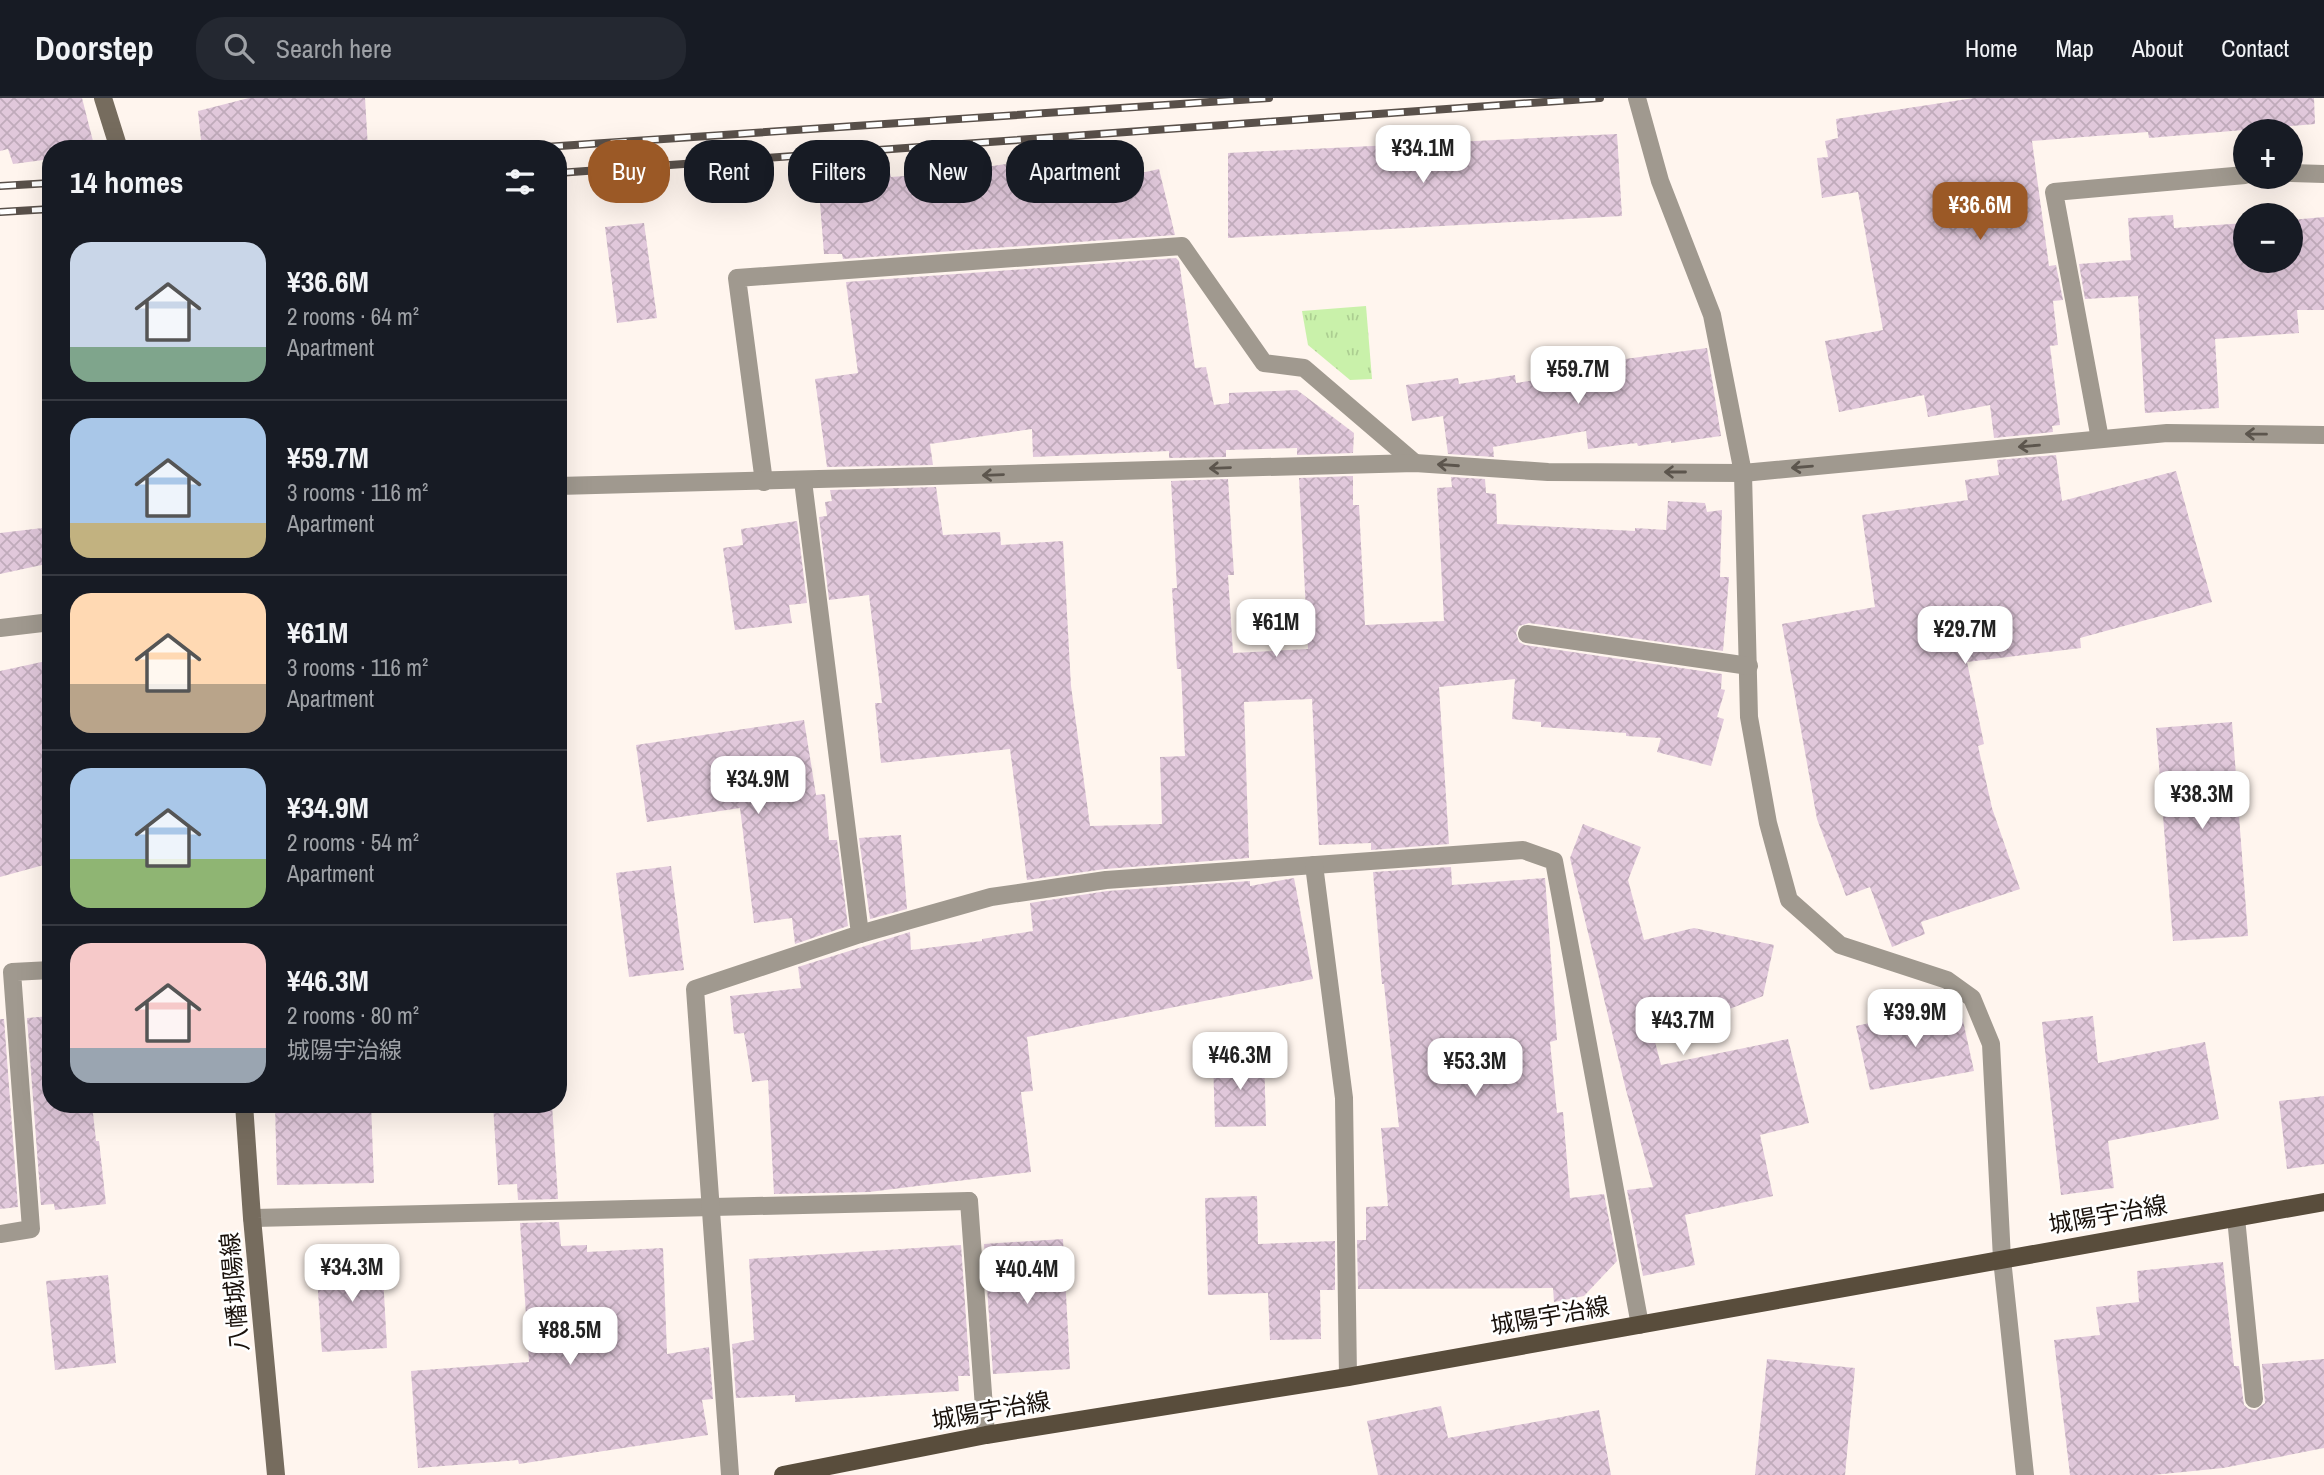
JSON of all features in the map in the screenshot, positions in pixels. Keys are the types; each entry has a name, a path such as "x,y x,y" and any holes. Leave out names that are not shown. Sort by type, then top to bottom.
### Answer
{"main road":[{"path":"103,98 116,140"},
{"name":"八幡城陽線","path":"245,1113 276,1475"},
{"name":"城陽宇治線","path":"783,1475 986,1435 1348,1377 2324,1202"}],"street":[{"path":"1637,98 1660,181 1712,315 1743,473 1749,718 1768,823 1789,900 1840,945 1947,980 1972,998 1991,1044 2003,1259 2025,1475"},
{"path":"2303,173 2324,174"},
{"path":"2100,439 2054,192 2233,176"},
{"path":"765,482 737,278 1182,246 1264,363 1304,368 1415,463"},
{"path":"567,486 1415,463 1548,472 1743,473 2167,433 2324,435"},
{"path":"803,481 860,934"},
{"path":"0,628 42,623"},
{"path":"1527,634 1749,666"},
{"path":"730,1475 695,989 860,934 991,897 1106,880 1523,850 1554,861 1640,1325"},
{"path":"1314,866 1343,1098 1348,1377"},
{"path":"0,1234 31,1229 12,972 42,970"},
{"path":"252,1218 968,1201 986,1435"},
{"path":"2236,1218 2254,1399"}],"green space":[{"path":"1366,306 1372,379 1350,380 1308,345 1302,311"}],"building":[{"path":"0,98 82,98 93,140 42,140 42,160 13,164 8,149 0,151"},
{"path":"249,98 365,98 367,140 201,140 198,111"},
{"path":"1974,98 2314,98 2315,124 2303,125 2303,119 2233,119 2233,131 2149,138 2148,132 2032,141 2049,266 2056,265 2063,300 2053,301 2058,345 2050,346 2060,425 2052,426 2053,432 1994,438 1990,405 1928,417 1924,395 1839,412 1825,341 1883,330 1858,192 1822,198 1817,158 1828,157 1825,141 1838,138 1836,119"},
{"path":"1617,134 1622,216 1228,238 1228,153"},
{"path":"1006,164 1006,203 1144,203 1144,172 1159,169 1175,235 843,259 842,254 824,254 820,203 890,203 890,173 891,177 904,176 904,203 992,203 992,166"},
{"path":"2173,215 2174,228 2233,224 2233,273 2303,273 2303,219 2324,217 2324,310 2297,310 2299,333 2215,339 2219,408 2145,413 2138,296 2085,299 2079,264 2131,260 2128,218"},
{"path":"644,223 657,318 617,323 605,227"},
{"path":"1176,258 1179,261 1195,368 1206,367 1214,405 1229,403 1229,393 1297,390 1354,433 1353,453 1297,455 1297,448 1226,450 1226,457 1169,458 1169,451 1033,457 1032,429 930,444 933,465 827,467 815,379 858,373 846,282"},
{"path":"1707,348 1721,436 1671,443 1638,446 1637,443 1588,449 1586,431 1493,447 1494,457 1448,454 1443,416 1412,421 1406,385 1458,378 1459,384 1515,375 1516,383 1626,366 1625,359"},
{"path":"2056,455 2062,501 2176,471 2212,602 2080,638 2081,648 1967,662 1984,744 1978,746 1992,808 2020,889 1921,922 1925,934 1892,947 1870,887 1846,896 1817,819 1782,624 1875,607 1862,515 1968,500 1965,480 1999,475 1997,460"},
{"path":"1353,476 1353,505 1359,505 1365,625 1444,621 1437,488 1452,487 1451,477 1485,479 1486,493 1496,494 1497,524 1666,530 1668,501 1705,503 1707,512 1722,510 1720,577 1729,577 1723,651 1529,623 1519,626 1516,633 1519,642 1525,645 1722,674 1721,689 1725,690 1717,717 1724,719 1711,766 1657,752 1661,738 1541,727 1541,722 1512,719 1515,679 1439,687 1449,844 1371,850 1371,843 1319,845 1312,699 1244,702 1249,858 1105,869 1027,880 1010,749 881,763 875,703 882,703 869,595 829,600 819,517 827,516 825,502 832,501 830,490 936,487 943,535 1000,532 1001,545 1063,541 1071,686 1090,826 1162,824 1160,757 1185,756 1181,669 1177,669 1172,588 1177,588 1171,481 1228,479 1234,575 1228,575 1233,653 1308,649 1299,478"},
{"path":"797,521 807,603 789,605 792,623 735,630 723,548 743,545 741,529"},
{"path":"42,528 42,565 0,574 0,533"},
{"path":"42,662 42,865 0,877 0,671"},
{"path":"804,720 816,795 825,794 829,840 837,840 848,926 795,944 792,918 754,923 740,808 647,822 636,745"},
{"path":"2232,722 2248,936 2173,941 2156,728"},
{"path":"1583,824 1641,847 1628,880 1644,940 1694,928 1774,945 1763,996 1654,1038 1661,1065 1788,1039 1809,1123 1760,1135 1773,1196 1685,1215 1695,1265 1643,1276 1627,1190 1653,1187 1626,1090 1570,858"},
{"path":"901,835 907,909 870,919 859,838"},
{"path":"671,866 684,970 629,977 616,873"},
{"path":"1451,867 1452,885 1545,878 1557,1040 1550,1042 1557,1113 1563,1112 1570,1198 1604,1194 1617,1261 1584,1296 1554,1302 1553,1288 1358,1289 1357,1240 1366,1240 1366,1207 1388,1206 1381,1128 1399,1127 1382,984 1373,872"},
{"path":"1294,878 1313,979 1027,1037 1033,1091 1021,1092 1031,1172 869,1192 774,1194 768,1080 752,1082 744,1033 734,1034 730,996 801,988 798,967 910,932 911,950 1033,931 1030,903 1107,891 1250,881 1250,886"},
{"path":"1960,1007 1974,1071 1870,1090 1856,1026"},
{"path":"2093,1016 2098,1063 2205,1042 2219,1119 2108,1141 2114,1188 2061,1195 2042,1022"},
{"path":"42,1017 42,1113 93,1113 106,1204 55,1210 54,1204 41,1205 27,1018"},
{"path":"0,1019 4,1019 18,1207 0,1209"},
{"path":"1264,1057 1266,1126 1215,1127 1213,1058"},
{"path":"2324,1096 2324,1164 2287,1169 2279,1101"},
{"path":"275,1113 371,1113 374,1183 277,1185"},
{"path":"494,1113 553,1113 558,1199 518,1200 517,1184 498,1185"},
{"path":"1257,1196 1258,1244 1335,1241 1335,1290 1320,1290 1321,1339 1270,1340 1268,1293 1208,1295 1205,1198"},
{"path":"559,1222 561,1246 587,1245 587,1252 663,1248 667,1354 709,1347 713,1399 702,1400 708,1435 519,1464 518,1460 418,1468 411,1371 529,1362 520,1223"},
{"path":"1063,1239 1070,1369 993,1374 984,1244"},
{"path":"961,1245 970,1376 958,1376 959,1391 795,1402 795,1395 736,1398 732,1344 754,1340 749,1259"},
{"path":"382,1257 387,1348 322,1352 316,1261"},
{"path":"2223,1262 2234,1366 2239,1366 2244,1405 2256,1410 2265,1403 2262,1364 2324,1359 2324,1448 2223,1468 2153,1475 2070,1475 2054,1340 2100,1335 2096,1307 2139,1302 2137,1271"},
{"path":"108,1275 116,1363 55,1370 46,1281"},
{"path":"1767,1359 1855,1368 1845,1475 1755,1475"},
{"path":"1441,1406 1448,1438 1599,1410 1611,1475 1378,1475 1367,1421"}],"railway":[{"path":"567,145 1269,98"},
{"path":"567,172 1600,98"},
{"path":"0,186 42,184"},
{"path":"0,212 42,210"}]}
